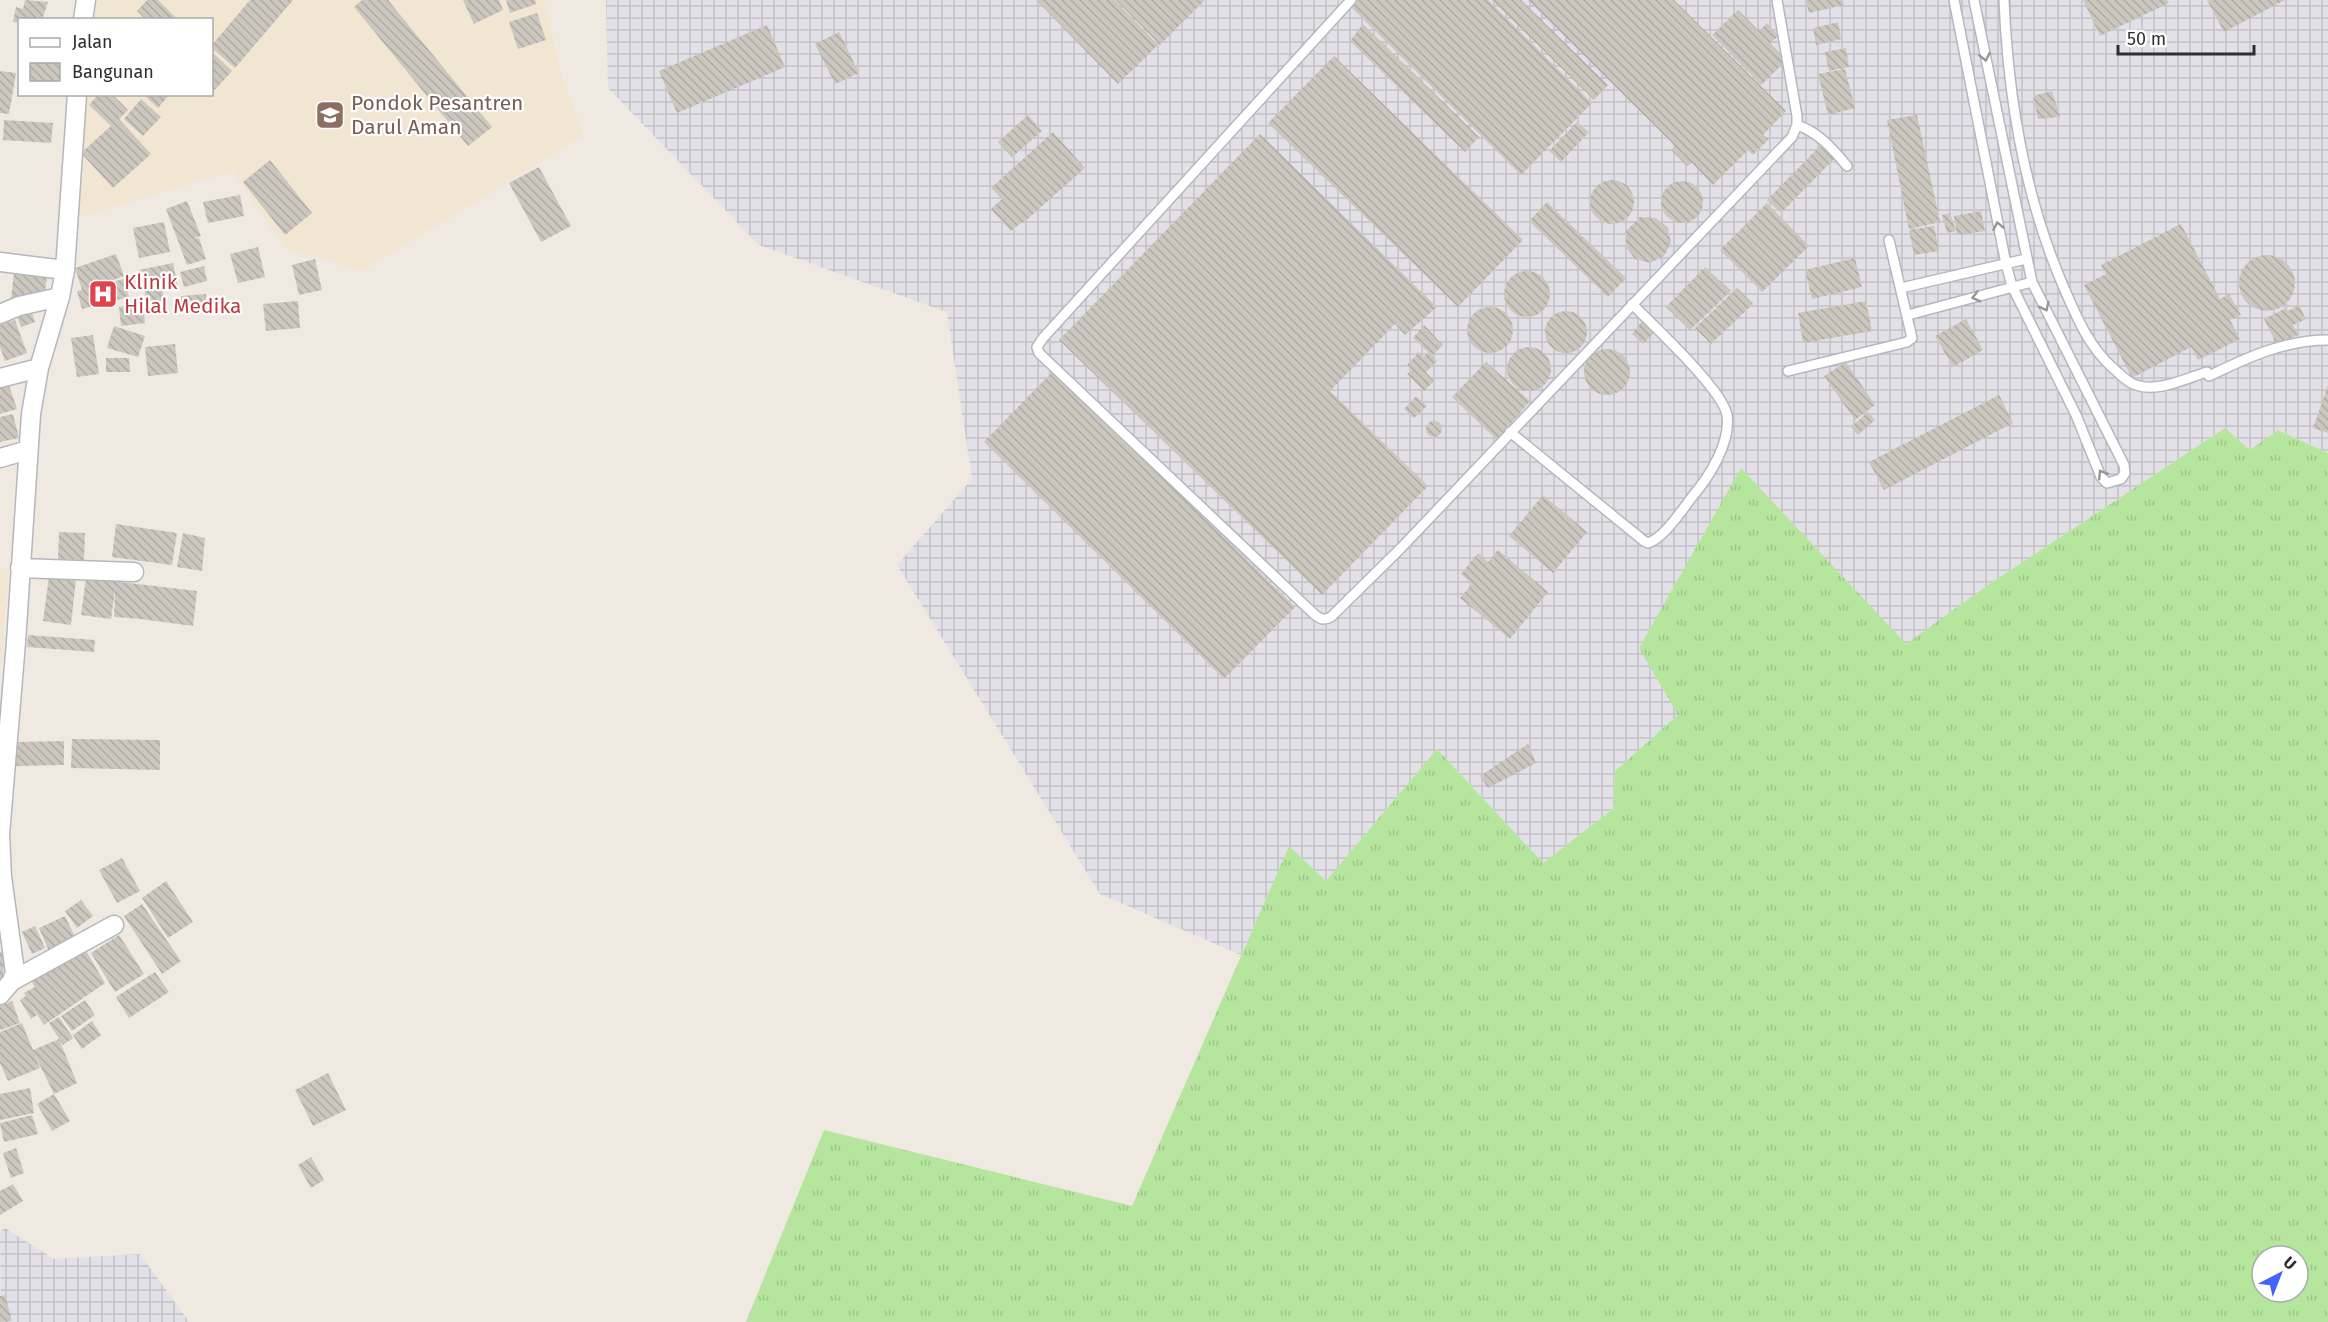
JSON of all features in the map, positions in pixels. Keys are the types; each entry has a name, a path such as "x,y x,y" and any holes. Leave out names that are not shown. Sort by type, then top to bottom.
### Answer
{"street":[{"path":"83,18 86,0"},
{"path":"6,988 15,961 2,877 0,834 7,674 20,568 31,414 39,368 60,297 64,270 77,96"},
{"path":"0,262 64,270"},
{"path":"0,314 19,306 60,297"},
{"path":"0,378 39,368"},
{"path":"0,458 28,450"},
{"path":"20,568 134,572"},
{"path":"6,988 114,925"}],"lane":[{"path":"1351,0 1043,338 1037,350 1320,620 1331,617 1339,610 1402,547 1792,137 1797,125 1797,116 1777,0"},
{"path":"1954,0 2012,286 2076,415 2101,477 2107,483 2113,483 2121,479 2125,473 2124,465 2032,282 1974,0"},
{"path":"2004,0 2009,73 2027,179 2049,251 2077,319 2092,345 2106,362 2135,385 2155,386 2207,372 2209,376 2254,354 2292,342 2328,340"},
{"path":"1797,125 1814,133 1836,152 1846,166"},
{"path":"1788,371 1907,342 1913,336 1889,240"},
{"path":"1901,288 2026,259"},
{"path":"1908,315 2032,282"},
{"path":"1510,432 1644,541 1648,543 1654,541 1666,529 1698,490 1718,455 1726,437 1727,412 1722,399 1709,384 1632,304"}],"shaded area":[{"name":"Pondok Pesantren Darul Aman","path":"95,0 544,0 561,72 583,136 362,271 284,248 233,171 77,218 86,96 213,96 213,18 91,18"},
{"path":"606,0 2328,0 2328,453 2279,430 2250,450 2225,428 1988,585 1906,645 1741,468 1678,715 1615,771 1613,809 1543,863 1437,749 1326,882 1289,847 1241,955 1100,894 897,565 972,479 947,312 759,245 608,88"},
{"path":"9,567 0,680 0,570"},
{"path":"5,1228 54,1259 140,1254 189,1322 1,1322 0,1232"}],"green space":[{"path":"2225,428 2250,450 2278,430 2328,453 2328,1322 746,1322 824,1130 1132,1206 1289,846 1326,881 1437,749 1543,863 1613,809 1615,771 1678,715 1639,648 1741,468 1906,644 1988,585"}],"building":[{"path":"25,0 48,2 43,18 18,18 18,23 13,22 16,7 23,9"},
{"path":"147,0 158,0 176,18 144,18 137,11"},
{"path":"250,0 293,0 235,68 213,49 213,44"},
{"path":"362,0 388,0 492,127 468,146 354,7"},
{"path":"463,0 499,0 503,10 474,24"},
{"path":"506,0 535,0 536,4 510,13"},
{"path":"1036,0 1115,0 1158,45 1118,84"},
{"path":"1116,0 1205,0 1160,45"},
{"path":"1358,0 1488,0 1592,103 1521,175 1351,7"},
{"path":"1492,0 1521,0 1608,85 1594,100"},
{"path":"1528,0 1674,0 1786,111 1763,135 1769,139 1753,155 1748,150 1713,185 1692,163 1687,166 1671,150 1675,146"},
{"path":"1806,0 1843,0 1844,5 1809,13"},
{"path":"2083,0 2167,0 2169,3 2100,36"},
{"path":"2207,0 2285,0 2224,32"},
{"path":"1738,10 1759,31 1767,23 1779,36 1770,43 1787,60 1761,85 1712,35"},
{"path":"537,13 546,40 518,49 509,22"},
{"path":"1838,22 1841,39 1816,45 1813,28"},
{"path":"1363,24 1479,137 1465,152 1350,41"},
{"path":"767,25 785,67 677,113 659,71"},
{"path":"839,32 859,73 835,84 815,44"},
{"path":"1846,48 1849,67 1829,71 1825,52"},
{"path":"213,53 232,71 213,92"},
{"path":"1334,56 1523,240 1458,307 1268,123"},
{"path":"1845,69 1855,108 1828,115 1818,74"},
{"path":"0,71 16,73 9,114 0,113"},
{"path":"2052,91 2060,117 2038,119 2033,96"},
{"path":"97,96 114,96 128,110 119,119 151,154 113,188 81,153 111,126 89,105"},
{"path":"145,96 168,96 158,108"},
{"path":"141,99 161,117 143,136 124,119"},
{"path":"1028,115 1042,131 1012,157 998,142"},
{"path":"1917,115 1940,222 1909,229 1887,120"},
{"path":"4,120 53,123 51,143 3,140"},
{"path":"1577,122 1589,132 1561,162 1549,151"},
{"path":"1053,132 1085,168 1011,231 991,209 1002,199 991,188"},
{"path":"1260,134 1437,307 1405,335 1395,324 1330,391 1428,486 1322,595 1059,340"},
{"path":"1820,146 1834,159 1781,213 1767,200"},
{"path":"270,160 312,213 285,235 243,182"},
{"path":"539,167 571,226 541,242 509,183"},
{"path":"1612,180 1621,181 1628,186 1633,193 1633,211 1628,218 1621,223 1612,224 1603,223 1596,218 1591,211 1590,202 1591,193 1596,186 1603,181"},
{"path":"1682,181 1697,187 1703,202 1697,217 1682,223 1667,217 1661,202 1667,187"},
{"path":"240,195 244,216 208,223 203,202"},
{"path":"187,201 201,236 192,239 199,238 206,259 187,265 166,209"},
{"path":"1547,202 1626,278 1608,297 1529,221"},
{"path":"1767,203 1809,246 1762,292 1720,250"},
{"path":"1981,211 1985,231 1957,235 1954,216"},
{"path":"1950,213 1956,231 1947,233 1942,215"},
{"path":"1640,217 1656,218 1668,228 1671,243 1664,256 1650,263 1635,259 1626,247 1626,231"},
{"path":"164,222 170,252 139,258 133,228"},
{"path":"2181,224 2220,299 2229,294 2241,315 2230,320 2240,339 2198,360 2191,347 2132,378 2084,285 2106,274 2101,265"},
{"path":"1934,226 1939,251 1914,255 1909,230"},
{"path":"258,247 265,277 238,283 230,254"},
{"path":"16,254 49,258 44,302 11,299"},
{"path":"116,254 124,276 93,287 124,279 129,297 82,309 77,291 82,290 75,268"},
{"path":"2267,255 2278,257 2287,263 2293,272 2295,283 2293,294 2287,303 2278,309 2267,311 2256,309 2247,303 2241,294 2239,283 2241,272 2247,263 2256,257"},
{"path":"1855,258 1862,287 1812,299 1805,270"},
{"path":"315,259 322,290 299,295 292,265"},
{"path":"173,263 178,287 163,290 164,310 146,310 139,270"},
{"path":"204,266 207,281 184,287 180,272"},
{"path":"1705,267 1731,291 1690,330 1666,307"},
{"path":"1527,271 1543,278 1550,294 1543,310 1527,317 1511,310 1504,294 1511,278"},
{"path":"1737,288 1753,304 1711,344 1695,328"},
{"path":"206,294 207,310 183,312 181,296"},
{"path":"298,301 300,328 266,331 263,304"},
{"path":"1866,301 1872,331 1803,343 1798,313"},
{"path":"143,304 145,323 121,326 119,307"},
{"path":"2299,305 2306,319 2293,325 2298,335 2277,345 2264,319 2286,308 2288,311"},
{"path":"30,306 35,322 21,327 15,311"},
{"path":"1490,307 1506,314 1513,330 1506,346 1490,353 1474,346 1467,330 1474,314"},
{"path":"1566,311 1581,317 1587,332 1581,347 1566,353 1551,347 1545,332 1551,317"},
{"path":"1966,319 1983,350 1953,367 1935,336"},
{"path":"15,320 27,353 5,361 0,347 0,325"},
{"path":"1642,321 1655,332 1643,344 1632,334"},
{"path":"1424,325 1443,345 1432,356 1437,361 1426,372 1434,381 1424,391 1407,374 1412,370 1407,365 1419,352 1424,357 1428,352 1413,338"},
{"path":"114,326 145,336 138,357 107,348"},
{"path":"93,335 99,374 77,377 71,338"},
{"path":"175,344 178,373 148,376 145,347"},
{"path":"1529,347 1538,348 1545,353 1550,360 1550,378 1545,385 1538,390 1529,391 1520,390 1513,385 1508,378 1507,369 1508,360 1513,353 1520,348"},
{"path":"1607,349 1623,356 1630,372 1623,388 1607,395 1591,388 1584,372 1591,356"},
{"path":"106,358 129,358 130,372 106,372"},
{"path":"1486,362 1530,401 1497,440 1452,397"},
{"path":"1846,362 1875,405 1855,420 1824,376"},
{"path":"1054,370 1295,607 1224,679 984,442"},
{"path":"9,385 17,409 0,414 0,388"},
{"path":"2328,385 2328,433 2313,428"},
{"path":"1999,395 2013,423 1884,490 1869,462"},
{"path":"1416,396 1427,406 1414,418 1404,409"},
{"path":"1868,412 1875,420 1858,435 1851,427"},
{"path":"13,414 19,438 0,442 0,417"},
{"path":"1431,421 1437,421 1442,429 1440,435 1431,437 1426,432 1426,426"},
{"path":"1543,495 1587,532 1553,573 1509,536"},
{"path":"116,524 177,533 172,565 112,557"},
{"path":"59,532 85,533 84,560 58,559"},
{"path":"183,533 205,538 202,571 177,567"},
{"path":"1498,550 1548,592 1510,639 1460,598 1472,584 1461,574 1478,553 1488,562"},
{"path":"49,576 76,579 71,625 43,621"},
{"path":"86,578 197,591 193,626 114,617 115,590 111,619 81,615"},
{"path":"28,635 95,640 94,652 27,647"},
{"path":"72,739 160,740 160,770 71,768"},
{"path":"64,741 64,765 15,766 14,742"},
{"path":"1528,744 1536,763 1488,788 1480,776"},
{"path":"122,858 140,891 117,903 99,870"},
{"path":"166,881 193,922 168,938 142,898"},
{"path":"81,900 93,916 77,928 65,911"},
{"path":"142,904 181,961 162,974 124,916"},
{"path":"65,916 76,939 49,951 39,928"},
{"path":"35,926 45,948 32,954 22,932"},
{"path":"119,935 144,974 115,992 91,953"},
{"path":"83,946 105,983 44,1025 27,998 37,1015 31,1019 20,1000 26,996 24,993 35,987 31,980"},
{"path":"0,952 4,952 3,984 0,984"},
{"path":"155,972 169,992 129,1018 116,997"},
{"path":"85,1000 95,1015 72,1031 61,1016"},
{"path":"12,1001 20,1023 0,1030 0,1006"},
{"path":"59,1017 73,1038 63,1045 49,1023"},
{"path":"92,1021 101,1035 82,1049 73,1035"},
{"path":"22,1023 33,1050 59,1039 77,1083 54,1094 34,1053 40,1068 8,1081 0,1063 0,1032"},
{"path":"328,1073 346,1110 313,1126 295,1090"},
{"path":"30,1088 34,1113 0,1120 0,1094"},
{"path":"54,1094 70,1121 52,1131 37,1104"},
{"path":"32,1115 38,1134 4,1142 0,1123"},
{"path":"16,1148 24,1173 11,1178 3,1153"},
{"path":"311,1157 324,1180 311,1188 298,1165"},
{"path":"13,1184 23,1201 0,1215 0,1191"},
{"path":"5,1295 12,1321 0,1322 0,1296"}],"place":[{"name":"Pondok Pesantren Darul Aman","path":"330,115"},
{"name":"Klinik Hilal Medika","path":"103,294"}]}
